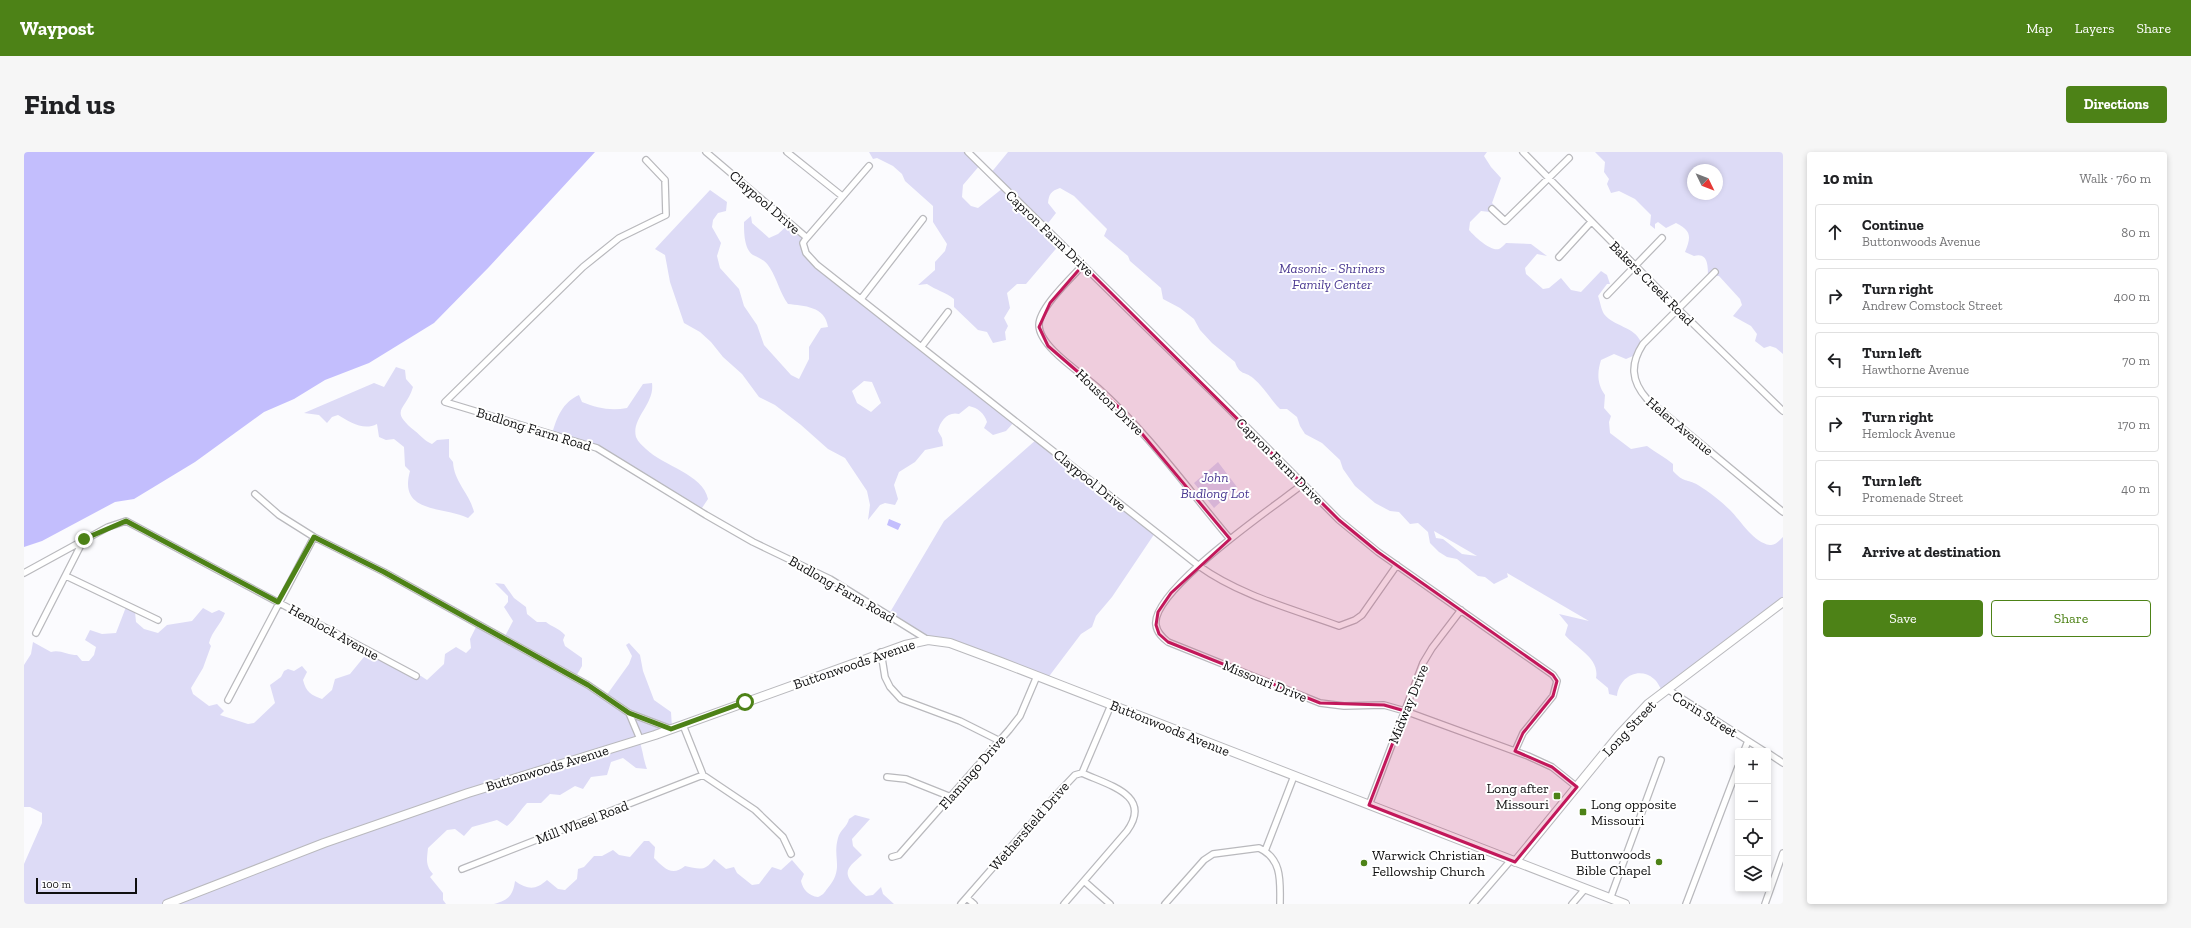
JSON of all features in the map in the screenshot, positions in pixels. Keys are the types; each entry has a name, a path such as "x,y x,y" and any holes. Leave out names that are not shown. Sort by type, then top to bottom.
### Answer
{"street":[{"name":"Claypool Drive","path":"706,152 806,239 803,243 806,253 817,265 922,346 1215,578 1339,626 1355,620 1362,615 1397,565"},
{"path":"786,152 842,196"},
{"name":"Capron Farm Drive","path":"968,152 1339,520 1397,565 1543,666 1557,681 1553,696 1523,733 1515,751"},
{"name":"Bakers Creek Road","path":"1523,152 1633,265 1783,411"},
{"path":"1492,209 1505,220 1569,158"},
{"name":"Budlong Farm Road","path":"646,160 665,180 666,215 619,238 583,267 445,402 597,448 753,542 830,579 928,640"},
{"path":"806,239 869,166"},
{"path":"861,299 923,219"},
{"path":"1559,257 1591,222"},
{"path":"1606,295 1633,265 1662,238"},
{"name":"Houston Drive","path":"1083,265 1050,303 1040,319 1039,327 1041,334 1048,346 1098,388 1142,432 1230,539"},
{"name":"Helen Avenue","path":"1715,272 1643,344 1636,354 1633,365 1633,374 1640,392 1783,512"},
{"path":"922,346 948,312"},
{"name":"Missouri Drive","path":"1302,484 1230,539 1174,589 1158,612 1156,625 1159,634 1168,642 1320,703 1344,706 1384,705 1405,711 1515,751 1552,768 1577,787"},
{"path":"255,494 279,515 314,537 384,572 568,674 629,713 671,729"},
{"name":"Hemlock Avenue","path":"84,539 126,521 344,639 416,676"},
{"path":"228,700 278,602 314,537"},
{"path":"24,573 84,539"},
{"path":"36,633 84,539"},
{"path":"66,576 158,620"},
{"name":"Long Street","path":"1513,861 1577,787 1619,735 1648,704 1783,602"},
{"name":"Midway Drive","path":"1369,805 1423,663 1432,648 1461,610"},
{"name":"Buttonwoods Avenue","path":"167,904 324,843 468,793 683,725 881,652 928,640 950,644 1111,704 1625,904"},
{"path":"881,652 885,677 890,687 901,699 960,721 1000,741"},
{"name":"Flamingo Drive","path":"892,857 899,855 1000,741 1020,716 1037,676"},
{"name":"Corin Street","path":"1667,690 1759,748"},
{"name":"Wethersfield Drive","path":"961,904 1058,793 1075,775 1082,773 1111,704"},
{"path":"629,713 640,739"},
{"path":"683,725 703,775 754,810 783,837 791,854"},
{"path":"1745,748 1748,741"},
{"path":"1771,755 1783,763"},
{"path":"1610,899 1661,760"},
{"path":"1064,904 1127,831 1133,822 1136,811 1131,799 1125,794 1082,773"},
{"name":"Mill Wheel Road","path":"462,869 703,775"},
{"path":"1265,851 1294,776"},
{"path":"1686,904 1735,776"},
{"path":"887,777 906,779 951,797"},
{"path":"1165,904 1204,860 1213,854 1259,848 1265,851 1272,858 1281,878 1280,904"},
{"path":"1765,904 1783,853"},
{"path":"1473,904 1513,861"},
{"path":"1084,881 1110,904"},
{"path":"1572,904 1585,889"},
{"path":"967,898 974,904"}],"highlighted area":[{"path":"1083,265 1339,520 1378,552 1553,675 1557,681 1553,696 1523,733 1515,751 1552,767 1577,787 1515,862 1369,805 1405,711 1384,705 1320,703 1168,642 1159,634 1156,625 1158,612 1171,593 1230,539 1123,411 1048,346 1039,327 1050,303"}],"green space":[{"name":"Masonic - Shriners Family Center","path":"869,152 967,152 980,165 963,185 962,197 971,206 978,208 1003,188 990,174 1008,152 1487,152 1484,156 1501,178 1492,203 1506,217 1502,222 1490,212 1481,211 1470,222 1469,230 1487,246 1492,248 1499,249 1506,243 1531,244 1547,256 1537,254 1525,268 1526,274 1543,289 1549,288 1561,278 1571,290 1581,292 1601,271 1607,275 1610,284 1607,284 1598,296 1604,314 1613,322 1634,333 1641,342 1633,356 1626,359 1614,354 1601,360 1598,378 1600,387 1605,395 1604,408 1611,416 1609,422 1610,433 1631,449 1647,446 1667,459 1673,464 1673,471 1677,475 1698,485 1719,500 1753,536 1759,540 1770,545 1774,545 1783,537 1783,602 1663,692 1658,683 1648,675 1636,674 1626,679 1619,689 1617,696 1609,694 1608,688 1596,678 1596,671 1591,659 1565,635 1568,625 1559,614 1589,621 1507,573 1508,577 1494,584 1485,577 1478,576 1457,559 1447,557 1439,552 1430,543 1428,532 1418,523 1410,524 1399,512 1390,511 1375,503 1355,486 1343,469 1340,460 1322,443 1305,434 1297,417 1287,409 1280,409 1257,382 1241,371 1235,362 1212,343 1200,330 1194,319 1180,308 1163,299 1161,288 1130,261 1128,256 1104,236 1107,229 1074,196 1060,188 1054,190 1050,195 1048,203 1056,213 1045,227 1060,244 1026,284 1017,284 1007,293 1010,308 1004,318 1008,326 1005,332 1006,340 993,343 987,332 978,330 954,307 954,299 927,284 918,285 935,270 935,262 945,251 947,244 933,222 933,206 905,181 902,174 893,166 877,158 873,159","holes":["1434,531 1477,556 1462,554 1443,539 1436,538"]},
{"path":"1595,152 1783,152 1783,354 1776,348 1770,346 1764,348 1755,341 1757,334 1751,326 1733,316 1742,305 1740,299 1719,276 1708,276 1705,258 1699,255 1694,256 1685,252 1689,235 1685,229 1676,223 1666,228 1658,222 1655,224 1655,229 1650,225 1651,215 1635,199 1619,191 1611,193 1607,184 1609,179 1604,172 1605,162"},
{"path":"710,190 727,202 726,211 718,213 713,220 712,227 721,243 717,256 720,268 739,289 744,306 757,325 764,345 791,375 799,379 809,359 809,347 821,328 828,327 826,320 823,315 813,308 788,304 768,265 763,260 753,255 748,249 744,231 744,222 751,216 752,223 769,238 778,234 789,224 805,239 805,253 1015,421 1006,431 993,435 984,428 987,422 986,419 980,411 975,408 969,406 959,414 955,413 948,415 943,420 938,431 942,438 943,446 925,450 915,462 899,472 894,485 898,499 895,505 885,503 880,505 868,520 870,505 867,491 845,458 828,449 801,425 775,405 759,397 742,374 723,357 711,342 700,332 684,323 670,282 665,255 655,249","holes":["864,381 872,382 881,403 871,412 857,403 852,391"]},
{"path":"396,367 405,370 406,379 413,387 401,410 402,418 423,438 432,444 437,440 449,439 449,457 453,462 456,476 469,499 474,512 468,518 416,502 410,495 408,485 410,471 405,466 404,447 394,439 386,440 379,437 377,424 367,427 357,425 338,415 332,417 327,423 319,415 304,413 374,383 384,387"},
{"path":"652,383 650,398 635,430 636,437 640,443 653,455 682,471 699,483 705,490 708,499 700,511 598,449 552,434 561,411 573,398 579,395 582,402 609,409 627,408 643,384"},
{"path":"1037,439 1155,533 1112,597 1096,616 1092,627 1081,634 1047,679 950,644 918,640 904,624 889,614 944,521"},
{"name":"John Budlong Lot","path":"1218,462 1237,487 1214,508 1194,483"},
{"path":"495,583 504,584 514,598 526,607 527,614 537,622 546,622 565,635 563,640 565,646 582,658 582,666 575,678 606,696 629,664 632,656 626,645 629,643 640,655 643,671 654,700 671,712 672,728 639,740 647,769 636,768 623,758 611,762 607,775 591,777 583,789 575,786 560,795 550,794 541,803 527,803 513,821 507,826 497,820 472,827 464,836 455,829 447,830 428,848 427,859 429,868 433,874 430,877 443,893 443,900 446,904 24,904 24,864 42,823 42,813 30,807 24,807 24,665 31,654 33,642 51,652 57,651 77,655 82,661 89,661 94,655 96,647 85,640 90,630 102,634 116,633 126,607 135,612 136,622 144,629 158,633 167,625 192,621 203,608 212,613 219,610 225,613 210,639 209,643 211,646 203,668 191,688 193,694 209,706 217,704 224,711 220,715 248,724 254,723 275,703 270,685 281,677 284,671 288,669 294,671 302,666 307,672 303,680 307,690 322,699 332,690 335,679 350,674 368,652 411,676 421,676 427,680 444,664 445,654 456,647 466,653 471,648 470,639 477,625 504,638 513,621 504,607 508,602 508,596"},
{"path":"855,815 870,819 852,839 853,846 862,855 849,869 848,876 854,885 866,896 873,895 881,887 883,894 894,904 494,904 509,897 513,890 515,881 532,888 539,886 547,880 558,889 565,890 577,879 578,869 584,867 594,856 602,856 613,850 619,855 630,857 644,841 649,841 655,847 654,858 668,870 676,871 685,866 705,868 714,859 726,869 734,867 737,873 752,885 759,884 772,867 781,870 792,860 804,874 801,881 805,890 809,894 818,897 825,892 832,882 837,869 836,852 838,838 849,819"}],"shaded area":[{"path":"24,152 595,152 489,267 434,323 369,363 325,380 294,399 264,412 195,462 134,499 115,502 42,541 24,547"},
{"path":"889,519 901,524 898,530 887,525"}],"place":[{"name":"Long after Missouri","path":"1557,796"},
{"name":"Long opposite Missouri","path":"1583,812"},
{"name":"Buttonwoods Bible Chapel","path":"1659,862"},
{"name":"Warwick Christian Fellowship Church","path":"1364,863"}],"route":[{"path":"84,539 122,521 126,521 278,602 314,537 384,572 588,685 629,713 671,729 745,702"}]}
